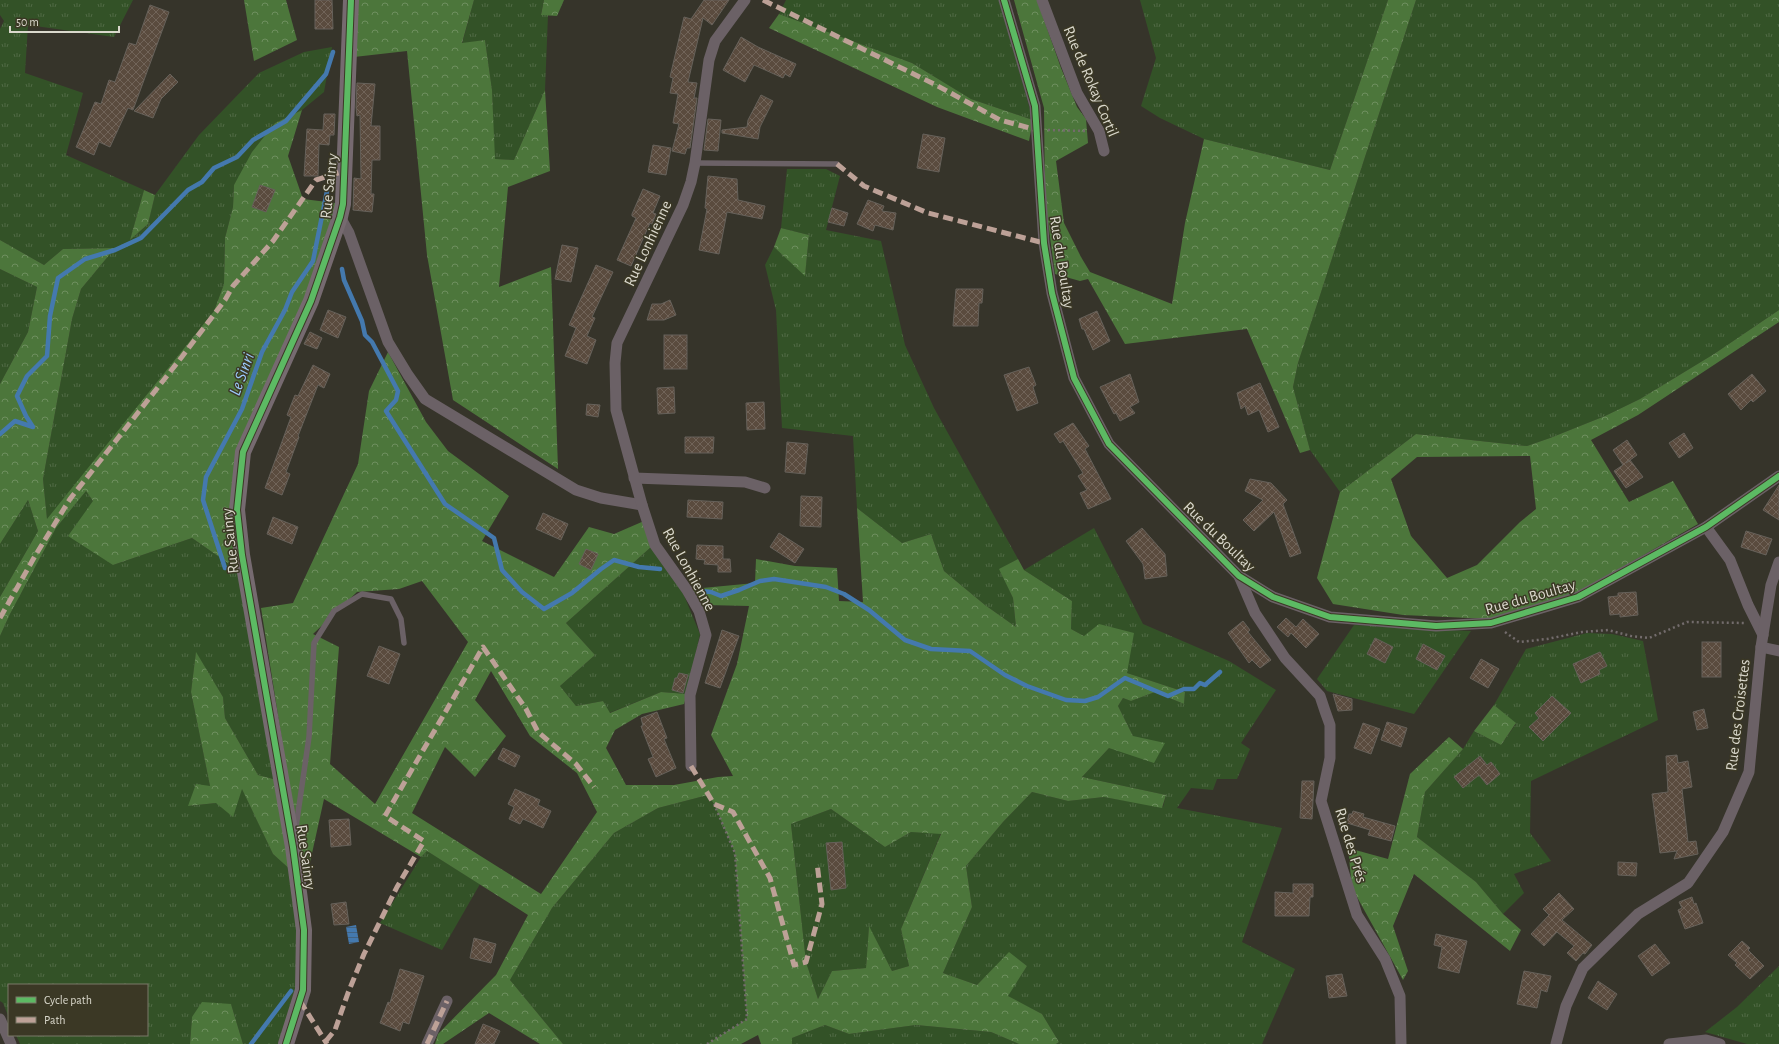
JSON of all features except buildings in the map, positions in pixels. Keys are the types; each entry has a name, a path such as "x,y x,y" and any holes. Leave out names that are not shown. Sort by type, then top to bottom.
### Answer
{"street":[{"name":"Rue Sainry","path":"286,1044 304,990 304,930 293,847 242,555 236,510 243,452 311,301 340,217 342,204 351,0"},
{"name":"Rue Lonhienne","path":"690,766 690,695 706,635 699,611 687,590 655,545 634,478 616,410 615,363 617,343 683,205 691,182 711,54 715,41 745,0"},
{"name":"Rue du Boultay","path":"1004,0 1035,106 1044,243 1052,293 1074,378 1109,444 1239,576 1273,597 1330,617 1436,626 1491,623 1578,597 1706,527 1779,476"},
{"name":"Rue de Rokay Cortil","path":"1042,0 1077,93 1099,131 1104,151"},
{"path":"340,217 349,233 388,342 425,399 576,490 601,498 642,505"},
{"path":"634,478 745,482 765,488"},
{"path":"1706,527 1730,560 1763,635"},
{"name":"Rue des Croisettes","path":"1556,1044 1566,1006 1583,968 1638,914 1688,883 1723,832 1749,772 1761,647 1771,585 1779,562"},
{"name":"Rue des Prés","path":"1239,576 1255,613 1285,658 1320,696 1324,706 1330,725 1330,758 1321,802 1357,915 1385,959 1400,996 1401,1044"},
{"path":"1761,647 1779,651"},
{"path":"427,1044 447,1001"},
{"path":"0,1019 11,1044"},
{"path":"1670,1044 1706,1040 1720,1044"}],"lane":[{"path":"695,163 837,164"},
{"path":"293,847 309,737 314,644 334,611 362,594 391,599 401,619 404,643"}],"path":[{"path":"1037,130 1099,131"},
{"path":"1491,623 1519,642 1547,639 1582,632 1608,630 1631,636 1649,638 1687,622 1746,623 1755,619"},
{"path":"707,1044 747,1019 734,852 714,804"}],"green space":[{"path":"0,0 133,0 114,37 28,25 25,73 83,93 66,155 144,190 130,240 148,224 155,195 199,135 259,73 304,52 332,47 324,92 302,110 275,123 234,185 233,207 225,238 224,284 214,311 47,520 43,479 72,319 81,289 115,248 63,249 44,265 0,240 0,29 4,21 0,15"},
{"path":"244,0 286,0 297,40 254,61"},
{"path":"356,0 474,0 462,43 485,40 492,90 495,159 514,160 545,90 550,171 508,187 499,287 551,267 558,469 453,400 427,255 407,51 354,57"},
{"path":"474,0 544,0 541,14 548,15 545,90 514,160 494,159 492,90 485,40 462,44"},
{"path":"544,0 564,0 557,16 541,15"},
{"path":"786,0 999,0 1033,120 971,99 912,63 779,14"},
{"path":"1014,0 1037,0 1061,68 1077,107 1086,119 1088,143 1056,161 1064,223 1081,257 1090,272 1172,304 1185,223 1204,139 1330,170 1388,0 1416,0 1298,363 1293,387 1310,450 1300,453 1247,329 1125,344 1088,279 1080,281 1055,274 1045,200 1044,108"},
{"path":"1140,0 1388,0 1330,170 1204,139 1160,118 1141,106 1156,58"},
{"path":"1416,0 1779,0 1779,310 1714,354 1640,399 1605,416 1527,446 1416,434 1340,492 1310,450 1293,387 1298,363"},
{"path":"779,14 912,63 971,99 1033,120 1029,141 937,107 769,28"},
{"path":"302,110 288,156 303,199 343,204 243,452 238,570 192,538 113,565 68,536 93,501 86,491 56,528 10,614 0,636 0,597 38,531 28,500 0,544 0,384 28,332 37,287 0,269 0,240 44,265 63,249 115,248 81,289 72,319 43,479 47,519 214,311 224,284 225,238 233,207 234,185 252,152 275,123"},
{"path":"787,169 826,169 840,176 826,230 881,241 905,345 934,408 1018,559 1000,569 1013,598 1016,627 985,605 944,571 931,534 902,543 857,508 853,436 782,428 776,310 765,265 774,247 805,275 809,235 781,228"},
{"path":"144,190 155,195 148,224 130,240"},
{"path":"781,228 809,235 805,276 774,247"},
{"path":"0,269 37,287 28,332 0,384"},
{"path":"1779,310 1779,322 1638,415 1591,440 1629,502 1673,481 1698,524 1577,593 1491,619 1403,615 1333,604 1317,578 1340,492 1416,434 1527,446 1605,416 1640,399 1714,354","holes":["1530,456 1536,509 1520,522 1477,565 1447,578 1411,536 1391,479 1417,457"]},
{"path":"388,352 426,422 448,451 509,496 482,541 554,577 589,527 614,534 644,521 651,547 566,623 595,655 560,686 576,706 603,701 610,713 661,692 687,694 684,704 642,714 615,730 606,748 626,785 674,785 718,777 733,776 711,735 737,664 749,606 706,605 692,589 755,583 756,559 795,566 837,568 839,601 863,602 857,508 902,543 931,534 944,571 985,605 1016,627 1013,598 999,569 1018,559 1024,570 1072,601 1071,629 1084,636 1099,624 1134,633 1127,673 1185,692 1184,704 1155,692 1131,701 1123,698 1118,706 1133,736 1165,743 1154,763 1109,748 1082,777 1166,795 1162,808 1104,797 1068,801 1032,792 1003,822 966,866 972,907 943,973 977,985 1009,952 1027,966 1008,996 1042,1014 1059,1042 1056,1044 1019,1044 991,1032 916,1025 849,1034 825,1025 792,1038 792,1044 761,1044 758,1035 741,1044 707,1044 747,1019 735,853 714,804 708,795 658,808 614,833 552,908 510,980 563,1044 540,1044 489,1013 443,1044 435,1044 438,1034 496,975 528,915 427,851 421,857 324,799 305,885 261,608 293,603 358,464 369,391","holes":["422,581 468,642 375,804 330,764 339,647 313,634 357,592 399,589","491,671 530,736 577,773 597,812 541,894 412,813 445,747 475,777 506,736 475,700","831,809 885,847 911,832 941,834 901,929 909,966 892,971 869,926 866,968 832,971 818,999 806,962 791,824"]},
{"path":"86,491 93,501 113,565 192,538 238,570 277,780 258,775 225,718 223,697 196,653 191,692 210,786 189,806 216,803 242,788 273,854 294,873 297,933 297,993 279,1044 243,1044 231,1004 192,1017 190,1044 20,1044 16,1036 148,1036 148,984 8,984 8,1016 3,1003 0,1001 0,636 10,614 56,528"},
{"path":"28,500 38,531 0,597 0,544"},
{"path":"1094,528 1143,624 1229,661 1276,690 1241,743 1250,749 1237,779 1217,779 1213,790 1191,788 1177,808 1282,828 1242,942 1295,969 1262,1044 1056,1044 1059,1042 1042,1014 1007,996 1027,966 1009,953 977,985 943,973 972,907 966,866 1003,822 1032,792 1068,801 1104,797 1163,807 1166,795 1082,777 1109,748 1133,736 1118,706 1123,698 1131,701 1155,692 1184,704 1185,692 1127,673 1084,636 1071,629 1072,601 1024,570"},
{"path":"651,547 683,593 700,634 687,694 661,692 609,713 603,701 576,706 560,686 595,655 566,623"},
{"path":"1354,625 1471,631 1414,714 1327,691 1317,679"},
{"path":"1587,633 1612,634 1643,641 1658,720 1531,781 1530,833 1551,861 1514,874 1524,893 1503,914 1476,882 1417,837 1425,792 1463,749 1474,731 1501,745 1516,724 1494,705 1526,649"},
{"path":"196,652 223,697 225,718 258,775 277,780 294,873 273,854 242,789 233,817 216,803 188,806 196,784 210,786 191,692"},
{"path":"1494,705 1516,723 1501,745 1474,731"},
{"path":"1449,737 1463,749 1425,792 1417,837 1476,882 1503,914 1521,930 1510,951 1414,874 1393,926 1408,971 1403,980 1352,888 1348,848 1388,859 1410,774"},
{"path":"708,795 714,804 735,853 747,1019 707,1044 563,1044 510,980 552,908 614,833 658,808"},
{"path":"831,809 885,847 911,832 941,833 901,929 909,966 892,971 869,927 866,968 832,971 818,999 806,962 791,824"},
{"path":"427,851 480,884 442,950 380,923 421,857"},
{"path":"1779,966 1779,1044 1747,1044 1705,1032 1737,1007"},
{"path":"202,1002 231,1004 243,1044 190,1044 192,1017"},
{"path":"825,1025 849,1034 916,1025 991,1032 1019,1044 792,1044 792,1038"}],"water":[{"path":"356,925 359,942 349,944 346,927"}],"waterway":[{"path":"0,434 15,421 33,427 17,396 27,376 47,356 50,316 58,278 85,259 115,250 141,238 188,190 202,182 214,168 237,157 253,140 286,121 326,74 333,52"},
{"name":"Le Sinri","path":"225,568 203,500 206,477 242,409 262,352 285,310 292,292 313,261 327,191"},
{"path":"342,269 344,280 362,321 365,335 372,342 398,391 396,400 386,411 445,504 494,538 502,570 522,592 544,609 572,593 614,560 639,567 660,569"},
{"path":"701,591 711,592 721,596 760,581 774,579 826,587 844,594 869,610 905,640 931,649 970,651 1005,675 1027,686 1066,700 1085,701 1098,697 1125,678 1168,696 1184,689 1194,689 1200,683 1205,685 1220,672"},
{"path":"251,1044 291,991"}],"marked path":[{"path":"763,0 936,85 1000,120 1037,130"},
{"path":"837,164 864,186 928,213 1044,243"},
{"path":"0,618 35,556 70,499 181,358 225,300 233,286 273,241 316,180 344,171"},
{"path":"326,1041 335,1030 364,954 397,887 424,841 385,816 483,647 526,709 538,732 576,764 594,787"},
{"path":"691,766 714,804 733,812 770,878 794,965 806,962 822,904 817,863"},
{"path":"300,1001 327,1044"},
{"path":"427,1044 447,1001"}],"cycle path":[{"path":"286,1044 303,990 304,930 293,847 242,555 237,510 243,452 311,301 340,217 343,204 351,0"},
{"path":"1004,0 1035,106 1044,243 1052,293 1074,378 1109,444 1239,576 1273,597 1330,617 1436,626 1491,623 1578,597 1706,527 1779,476"}]}
